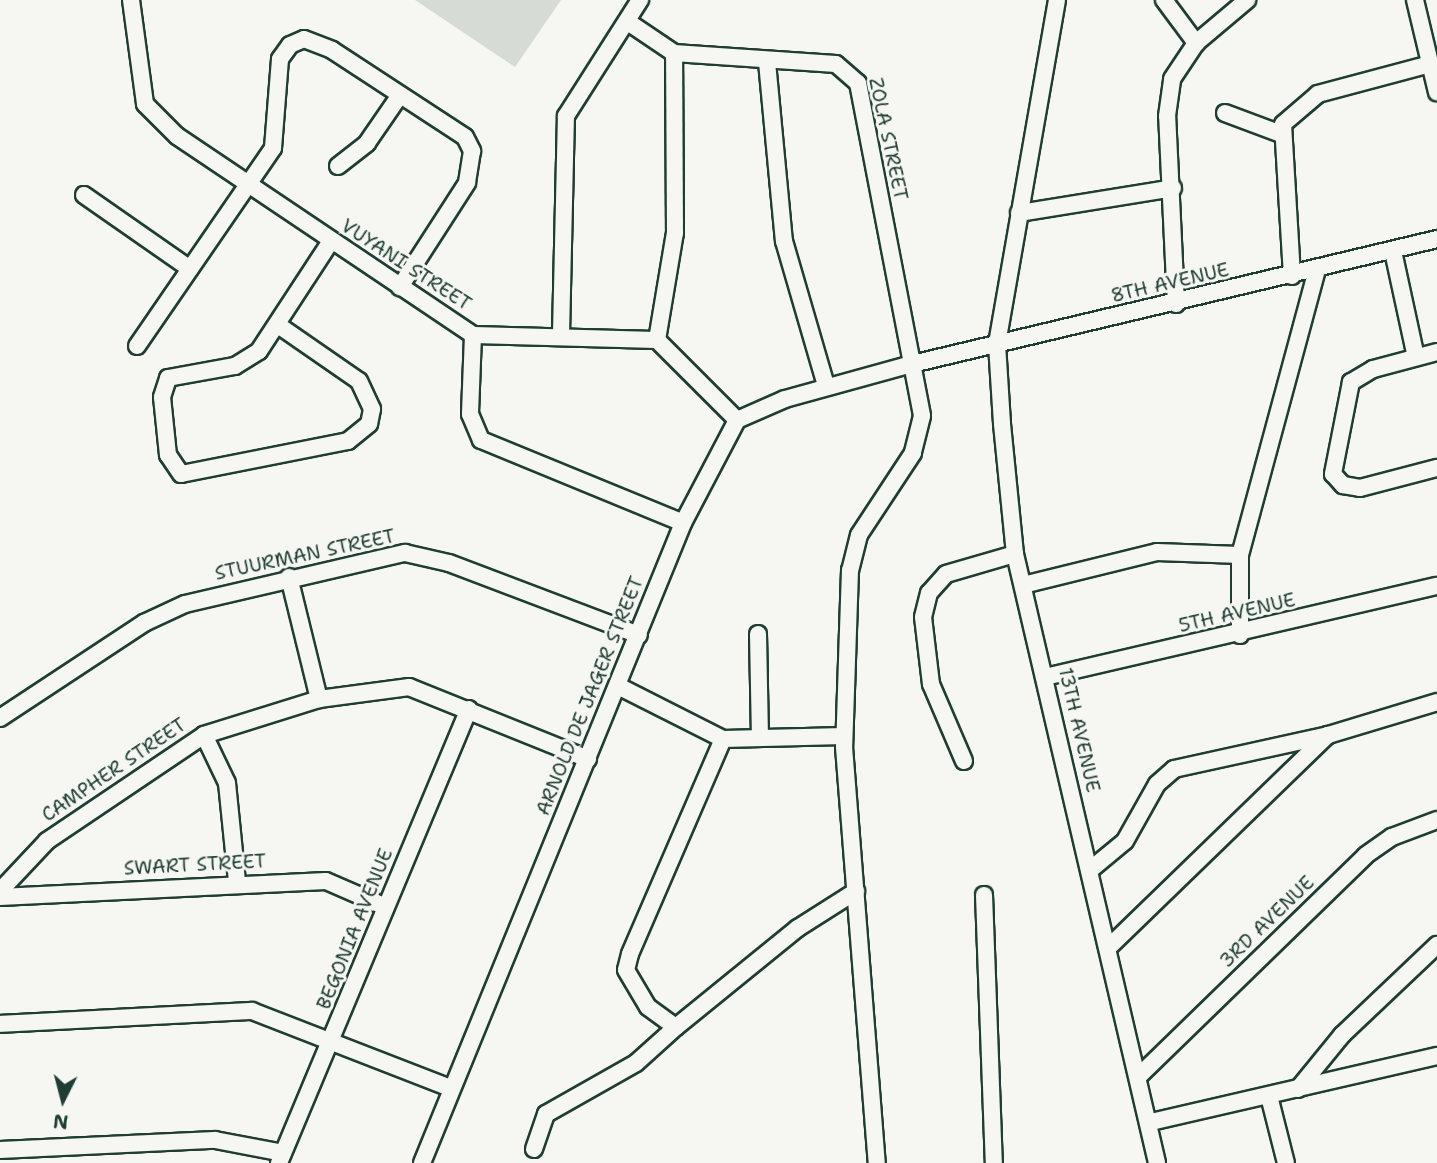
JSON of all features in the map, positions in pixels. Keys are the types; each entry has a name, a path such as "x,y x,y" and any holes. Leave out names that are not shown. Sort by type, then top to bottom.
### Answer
{"street":[{"name":"VUYANI STREET","path":"131,0 145,104 168,129 473,335 561,334 657,340"},
{"path":"561,334 566,116 640,0"},
{"name":"13TH AVENUE","path":"1057,0 997,344 1015,554 1151,1122 1157,1163"},
{"path":"1164,0 1196,43"},
{"path":"1176,303 1173,188 1167,116 1172,79 1196,43 1247,0"},
{"path":"1415,0 1437,92"},
{"name":"ZOLA STREET","path":"628,22 674,53 767,62 835,64 858,83 912,364 921,434 854,550 844,736 877,1163"},
{"path":"137,346 273,148 280,59 294,42 332,50 465,137 472,164 467,183 400,287"},
{"path":"674,53 675,233 657,340 737,420 826,386 912,364"},
{"path":"767,62 784,241 826,386"},
{"path":"1292,276 1281,134 1318,94 1430,64"},
{"path":"338,166 367,143 400,95"},
{"path":"1225,113 1281,134"},
{"path":"1019,213 1173,188"},
{"path":"84,195 190,270"},
{"name":"8TH AVENUE","path":"912,364 1292,276 1437,239"},
{"path":"278,325 359,382 372,409 369,424 348,441 181,474 168,455 162,397 168,379 248,360 278,325 331,240"},
{"path":"1393,251 1416,357"},
{"path":"1240,635 1240,555 1317,270"},
{"path":"473,335 470,414 481,440 683,523"},
{"path":"1437,352 1416,357 1351,382 1336,439 1337,480 1360,488 1437,468"},
{"name":"ARNOLD DE JAGER STREET","path":"422,1163 587,759 620,687 683,523 737,420"},
{"path":"1023,586 1157,552 1240,555"},
{"path":"964,761 931,684 923,617 929,593 946,574 1015,554"},
{"name":"STUURMAN STREET","path":"0,718 163,613 289,577 424,555 639,635"},
{"path":"289,577 320,699"},
{"name":"5TH AVENUE","path":"1045,677 1240,635 1437,586"},
{"path":"758,634 760,738"},
{"name":"CAMPHER STREET","path":"0,891 47,841 204,735 320,699 392,685 430,692 587,759"},
{"path":"620,687 723,738 844,736"},
{"path":"1090,870 1125,841 1157,784 1174,769 1236,750 1328,735 1437,702"},
{"name":"BEGONIA AVENUE","path":"281,1158 468,709"},
{"path":"204,735 227,783 237,882"},
{"path":"1109,947 1328,735"},
{"path":"676,1027 648,1007 626,970 723,738"},
{"name":"3RD AVENUE","path":"1140,1075 1366,855 1392,837 1437,820"},
{"name":"SWART STREET","path":"0,897 237,882 326,881 386,907"},
{"path":"534,1149 546,1114 636,1063 798,928 856,891"},
{"path":"984,895 995,1163"},
{"path":"1298,1089 1342,1035 1437,945"},
{"path":"0,1024 244,1011 333,1038 451,1088"},
{"path":"1151,1122 1437,1056"},
{"path":"1269,1096 1286,1163"},
{"path":"0,1150 215,1140 281,1158"}],"shaded area":[{"path":"415,0 561,0 515,67"}]}
